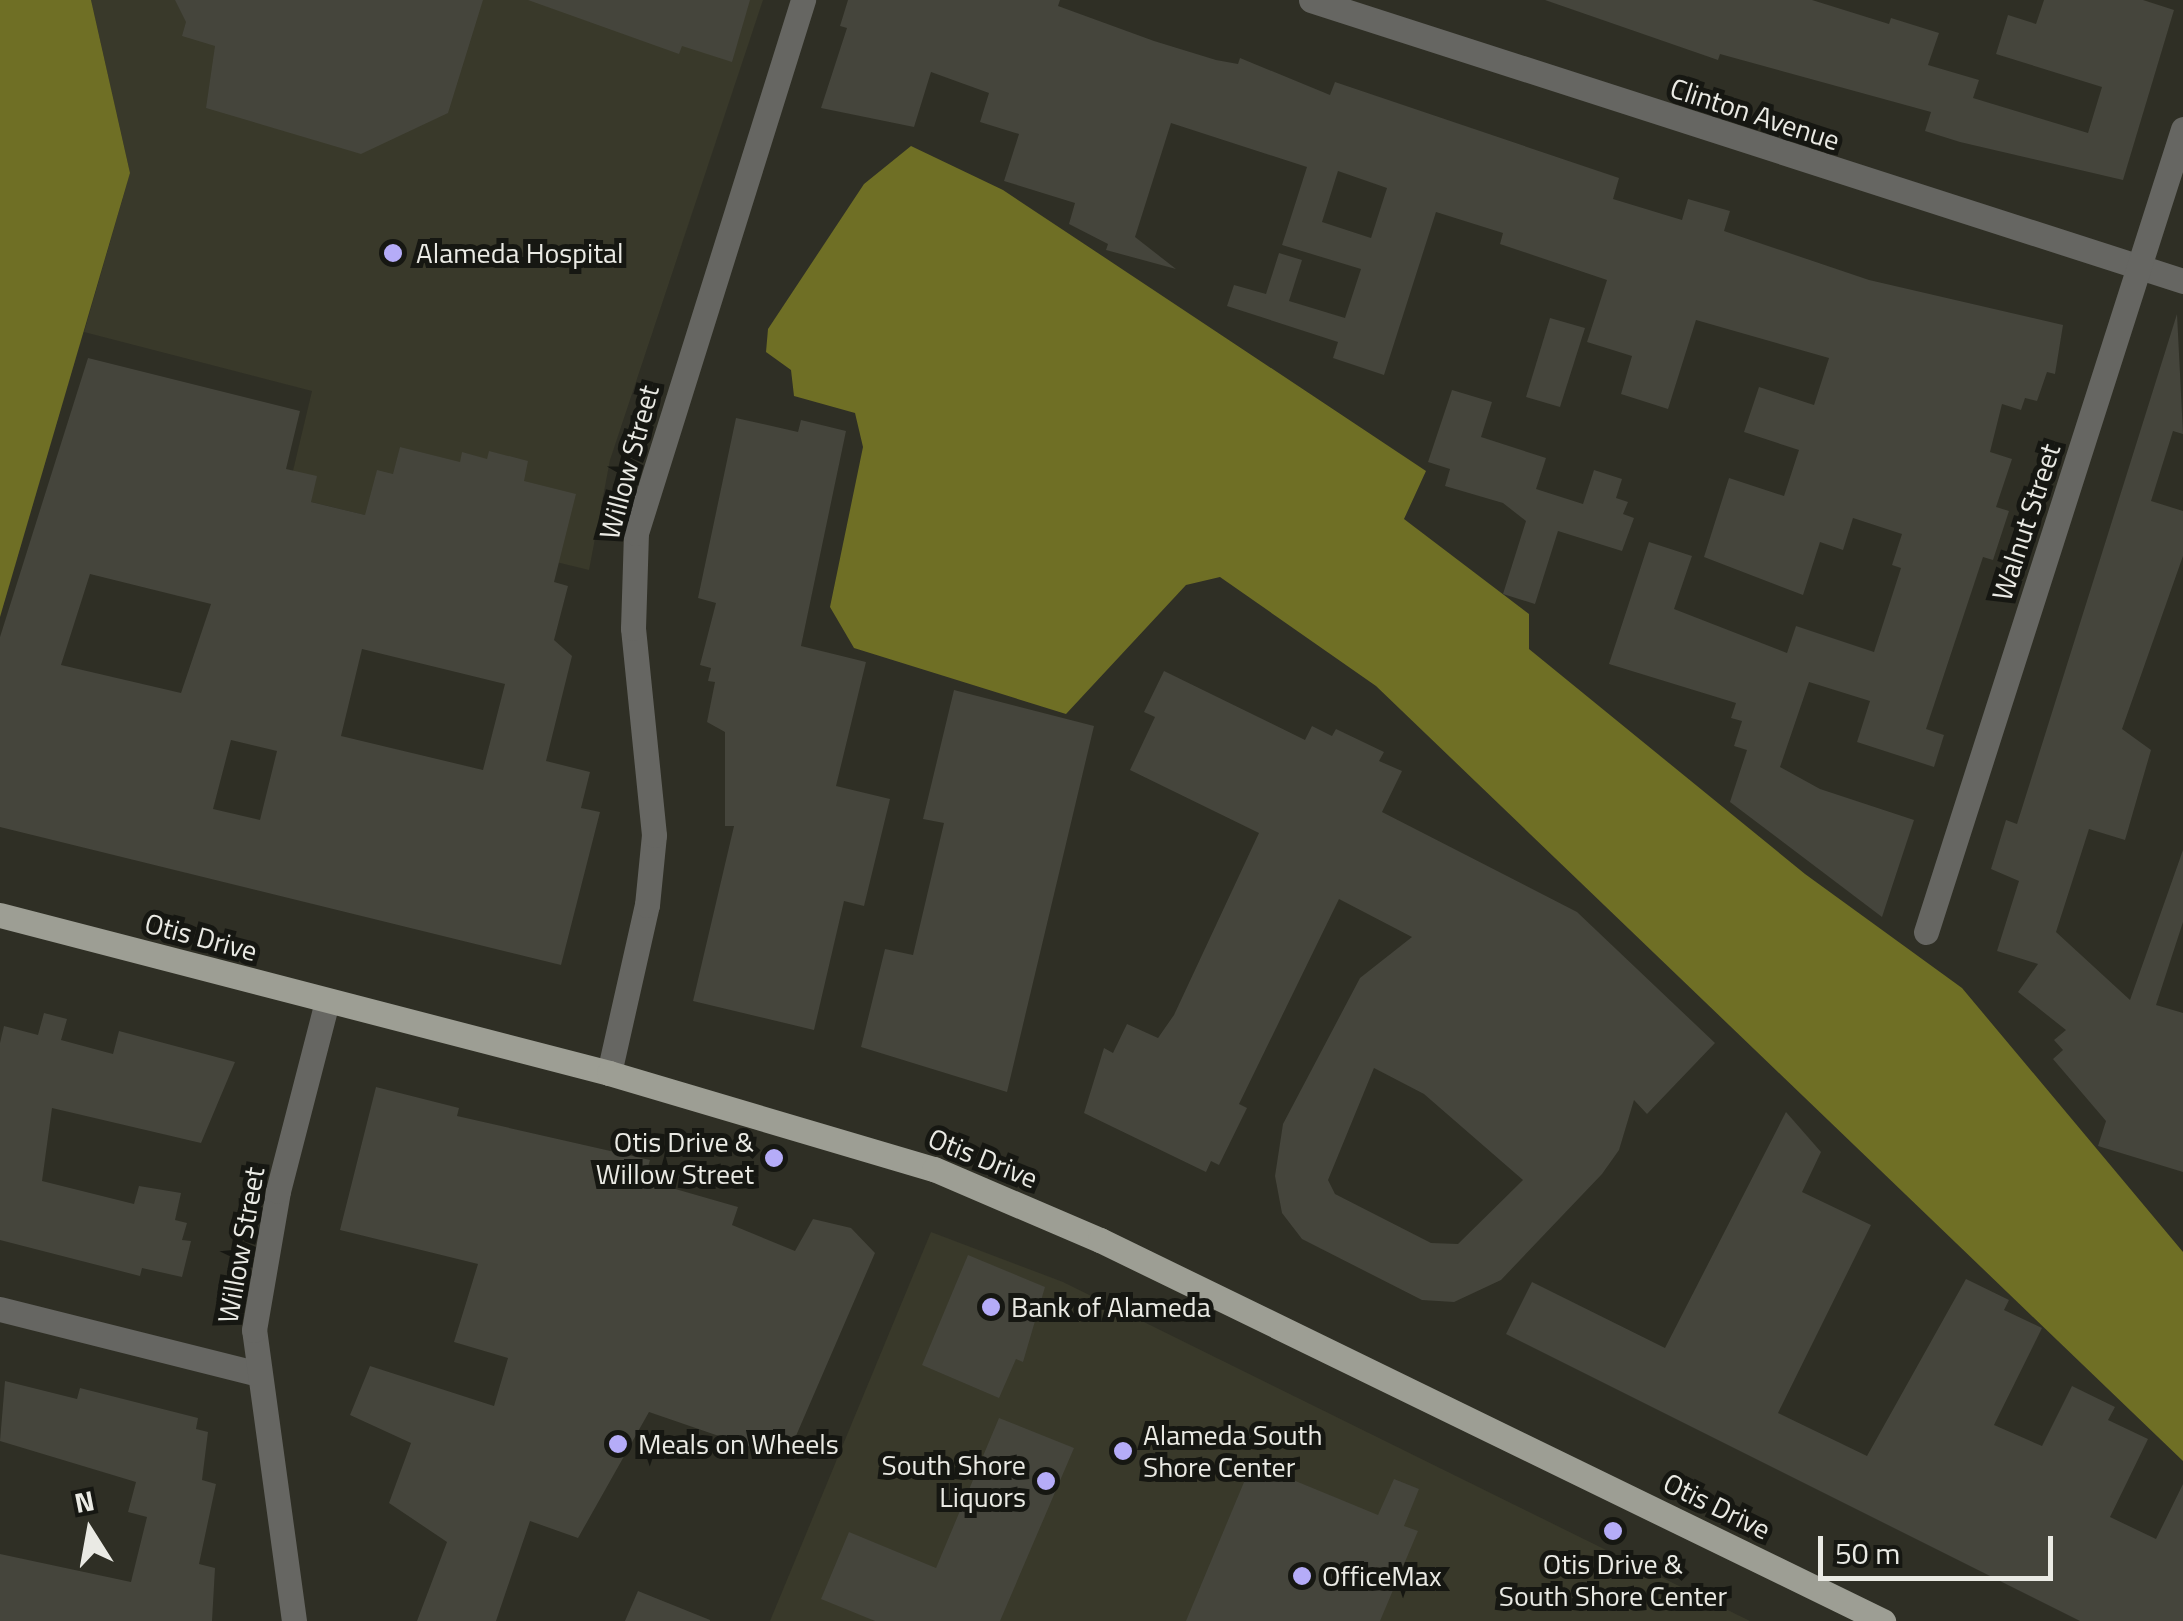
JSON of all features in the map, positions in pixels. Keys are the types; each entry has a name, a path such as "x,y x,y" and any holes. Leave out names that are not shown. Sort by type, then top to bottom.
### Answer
{"main road":[{"name":"Otis Drive","path":"0,915 609,1073 835,1136 1034,1210 1883,1621"}],"street":[{"name":"Willow Street","path":"609,1073 648,905 654,835 633,628 636,533 803,0"},
{"name":"Clinton Avenue","path":"1311,0 2183,281"},
{"name":"Walnut Street","path":"1926,932 2183,128"},
{"name":"Willow Street","path":"294,1621 255,1373 264,1259 327,1001"},
{"path":"0,1309 255,1373"}],"shaded area":[{"path":"0,0 91,0 130,173 0,617"},
{"name":"Alameda Hospital","path":"91,0 763,0 610,460 589,570 287,496 312,391 84,332 130,173"},
{"path":"911,146 1003,190 1426,471 1404,519 1529,614 1529,649 1805,874 1962,988 2183,1252 2183,1461 1376,686 1220,577 1186,585 1066,714 854,648 830,607 863,447 855,413 794,396 791,370 766,352 768,329 864,184"},
{"name":"Alameda South Shore Center","path":"931,1232 1063,1282 1750,1621 770,1621"}],"building":[{"path":"175,0 483,0 448,113 361,154 206,108 215,46 182,36 186,22"},
{"path":"528,0 750,0 732,62 682,46 679,54"},
{"path":"848,0 1060,0 1058,6 1154,41 1216,60 1238,64 1240,58 1330,95 1335,82 1619,178 1613,199 1682,220 1688,199 1730,211 1724,231 1869,280 2063,325 2055,374 2047,372 2037,401 2025,398 2021,410 2002,404 1990,452 2012,459 1996,507 2009,511 1993,560 1983,557 1926,729 1944,735 1934,767 1857,742 1870,701 1809,682 1780,767 1820,789 1914,820 1882,917 1730,802 1747,750 1734,746 1742,721 1731,718 1736,703 1609,664 1649,542 1692,556 1674,609 1787,653 1796,626 1874,652 1901,568 1892,565 1902,534 1853,518 1843,550 1820,542 1803,595 1704,557 1729,478 1784,496 1799,450 1744,432 1759,387 1814,405 1829,358 1696,320 1668,409 1621,394 1632,356 1587,342 1607,280 1500,244 1503,233 1436,212 1384,375 1333,358 1338,342 1227,306 1234,285 1266,294 1279,253 1302,260 1289,301 1345,318 1361,269 1282,245 1307,167 1171,123 1135,237 1176,269 1106,250 1108,244 1069,224 1075,203 1004,181 1019,134 980,122 989,93 931,72 914,127 821,108 847,28 840,26","holes":["1338,171 1387,188 1371,238 1322,222"]},
{"path":"1545,0 1812,0 1889,24 1891,18 1939,33 1928,65 1979,80 1973,98 2088,133 2102,87 1996,54 2008,15 2036,24 2044,0 2143,0 2174,10 2123,180 1960,142 1925,131 1931,112 1720,54 1718,60"},
{"path":"2177,314 2183,434 2173,431 2151,501 2183,511 2183,556 2122,729 2151,750 2125,840 2089,829 2056,932 2130,1000 2183,850 2183,922 2156,1005 2183,1013 2183,1172 2098,1146 2106,1121 2053,1059 2063,1050 2054,1040 2066,1030 2018,992 2038,964 1997,951 2019,881 1991,869 2006,820 2017,824"},
{"path":"1550,318 1585,328 1560,407 1526,397"},
{"path":"88,358 300,411 286,469 317,476 311,502 365,515 377,470 393,474 400,447 460,462 462,452 487,459 489,451 528,461 524,481 576,494 554,582 568,586 554,640 572,656 546,761 590,772 581,808 600,812 561,965 0,827 0,637","holes":["90,574 211,604 181,693 61,665","362,649 505,684 483,770 341,736","231,740 277,751 260,820 213,809"]},
{"path":"1452,390 1492,402 1481,437 1546,458 1536,489 1583,504 1594,470 1622,479 1616,498 1628,502 1623,514 1634,518 1622,551 1558,531 1535,604 1503,594 1526,521 1503,503 1445,486 1450,469 1428,462"},
{"path":"736,418 798,432 801,420 846,431 801,646 866,662 836,786 890,799 864,906 844,901 814,1030 693,1001 734,826 725,826 725,732 707,722 715,682 708,681 711,668 700,665 716,603 698,598"},
{"path":"1164,671 1305,740 1312,726 1332,736 1336,729 1384,752 1379,761 1402,771 1382,812 1577,912 1715,1043 1647,1114 1634,1100 1619,1150 1602,1174 1501,1280 1454,1302 1422,1300 1302,1239 1282,1213 1275,1176 1283,1124 1360,978 1412,937 1339,899 1239,1104 1247,1108 1219,1165 1211,1161 1206,1172 1084,1113 1104,1048 1113,1053 1127,1024 1158,1038 1174,1015 1259,833 1130,770 1155,717 1144,712","holes":["1374,1068 1424,1094 1523,1180 1458,1244 1431,1243 1335,1194 1328,1180"]},
{"path":"954,690 1094,726 1007,1092 861,1047 885,949 913,955 944,823 923,819"},
{"path":"44,1013 67,1019 61,1040 113,1054 119,1031 235,1062 201,1143 52,1108 42,1181 134,1204 139,1186 181,1193 175,1220 187,1223 182,1240 191,1241 182,1277 142,1268 140,1276 0,1240 0,1043 4,1026 38,1035"},
{"path":"376,1087 459,1108 457,1116 650,1160 644,1180 738,1207 732,1225 795,1251 813,1219 851,1228 875,1253 786,1459 649,1412 578,1538 530,1521 496,1621 417,1621 447,1542 389,1503 411,1443 350,1415 370,1366 494,1406 508,1358 454,1342 478,1264 340,1230"},
{"path":"1786,1112 1821,1152 1802,1192 1871,1225 1778,1413 1867,1456 1966,1279 2009,1300 2004,1310 2042,1328 1994,1425 2042,1446 2072,1386 2115,1407 2108,1420 2148,1439 2110,1517 2156,1539 2183,1484 2183,1621 2080,1621 1506,1334 1532,1282 1665,1348"},
{"name":"Bank of Alameda","path":"968,1255 1045,1287 1023,1362 1016,1359 999,1398 922,1365"},
{"path":"5,1381 77,1399 80,1388 198,1418 196,1429 208,1432 202,1480 216,1484 199,1564 215,1568 212,1621 0,1621 0,1554 131,1582 147,1517 128,1512 136,1482 0,1441"},
{"path":"999,1418 1074,1448 1000,1621 875,1621 821,1599 849,1532 936,1568"},
{"name":"OfficeMax","path":"1252,1463 1378,1515 1394,1479 1419,1489 1404,1526 1418,1531 1380,1621 1186,1621"},
{"path":"638,1591 710,1620 710,1621 625,1621"}],"place":[{"name":"Alameda Hospital","path":"393,253"},
{"name":"Otis Drive & Willow Street","path":"774,1158"},
{"name":"Bank of Alameda","path":"991,1307"},
{"name":"Meals on Wheels","path":"618,1444"},
{"name":"Alameda South Shore Center","path":"1123,1451"},
{"name":"South Shore Liquors","path":"1046,1481"},
{"name":"Otis Drive & South Shore Center","path":"1613,1531"},
{"name":"OfficeMax","path":"1302,1576"}]}
